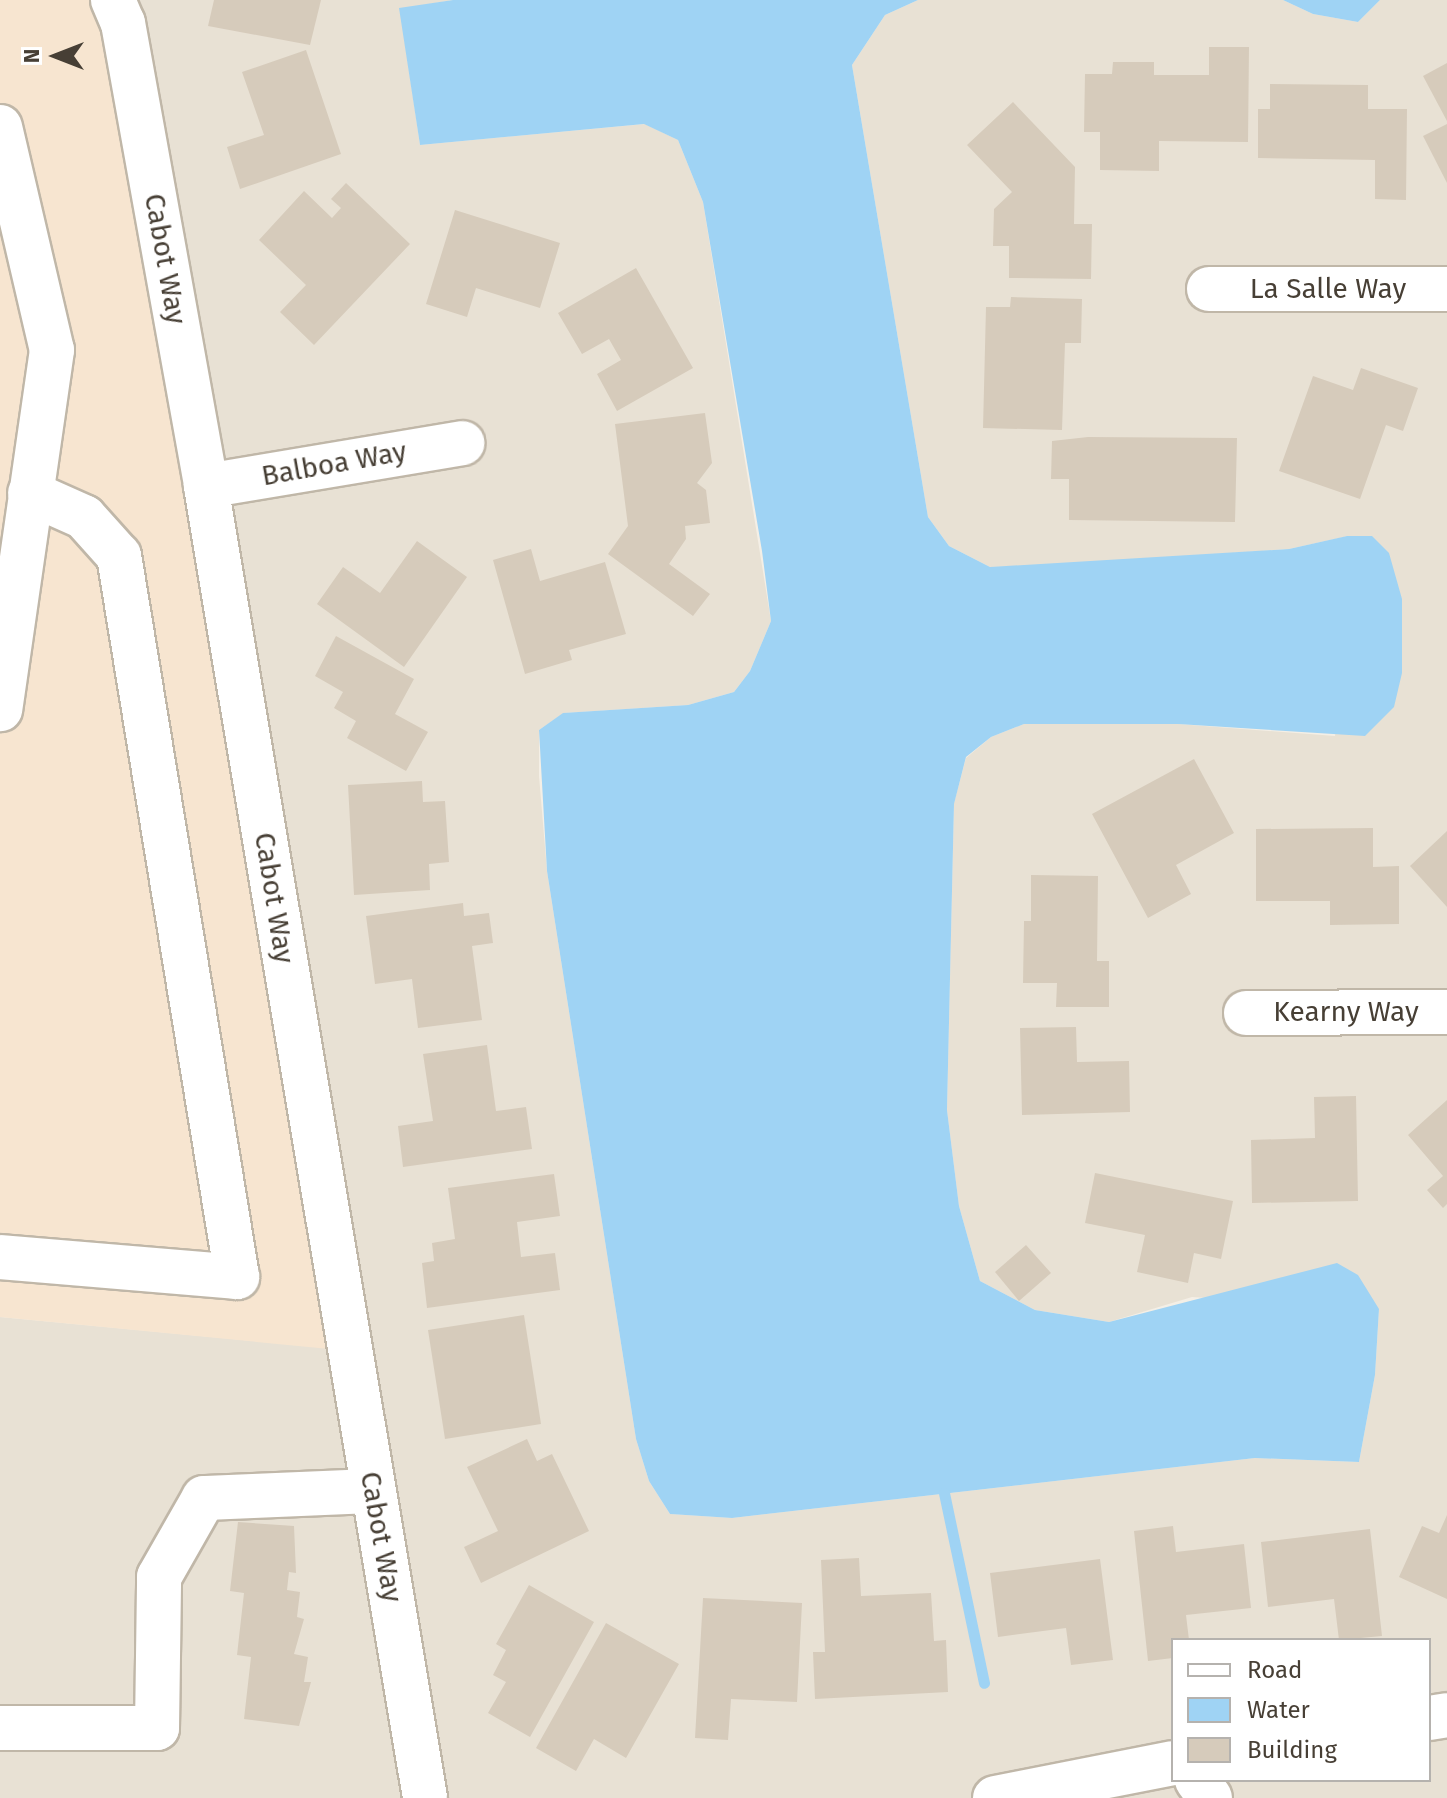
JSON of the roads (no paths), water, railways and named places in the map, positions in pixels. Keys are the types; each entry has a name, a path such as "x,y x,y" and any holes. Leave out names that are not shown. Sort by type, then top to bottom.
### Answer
{"street":[{"name":"Cabot Way","path":"113,0 123,23 206,486 425,1798"},
{"path":"0,127 52,350 0,709"},
{"name":"La Salle Way","path":"1209,289 1447,289"},
{"name":"Balboa Way","path":"206,486 462,443"},
{"path":"0,1257 237,1277 119,556 84,517 30,493"},
{"name":"Kearny Way","path":"1246,1013 1447,1012"},
{"path":"0,1728 157,1728 159,1577 204,1498 373,1491"},
{"path":"995,1798 1171,1763"}],"water":[{"path":"453,0 918,0 885,15 852,65 928,517 949,546 990,567 1289,549 1347,536 1372,536 1389,553 1402,599 1402,673 1394,707 1365,736 1178,724 1024,724 991,737 966,757 954,804 947,1110 959,1206 980,1281 1035,1310 1109,1322 1337,1263 1358,1275 1379,1309 1375,1375 1359,1462 1255,1458 732,1518 670,1514 649,1481 636,1439 547,871 539,730 563,713 688,705 734,692 750,671 771,621 762,551 703,202 678,140 644,124 420,145 399,8"},
{"path":"1283,0 1380,0 1358,22 1313,14"}],"waterway":[{"path":"944,1493 984,1683"}]}
